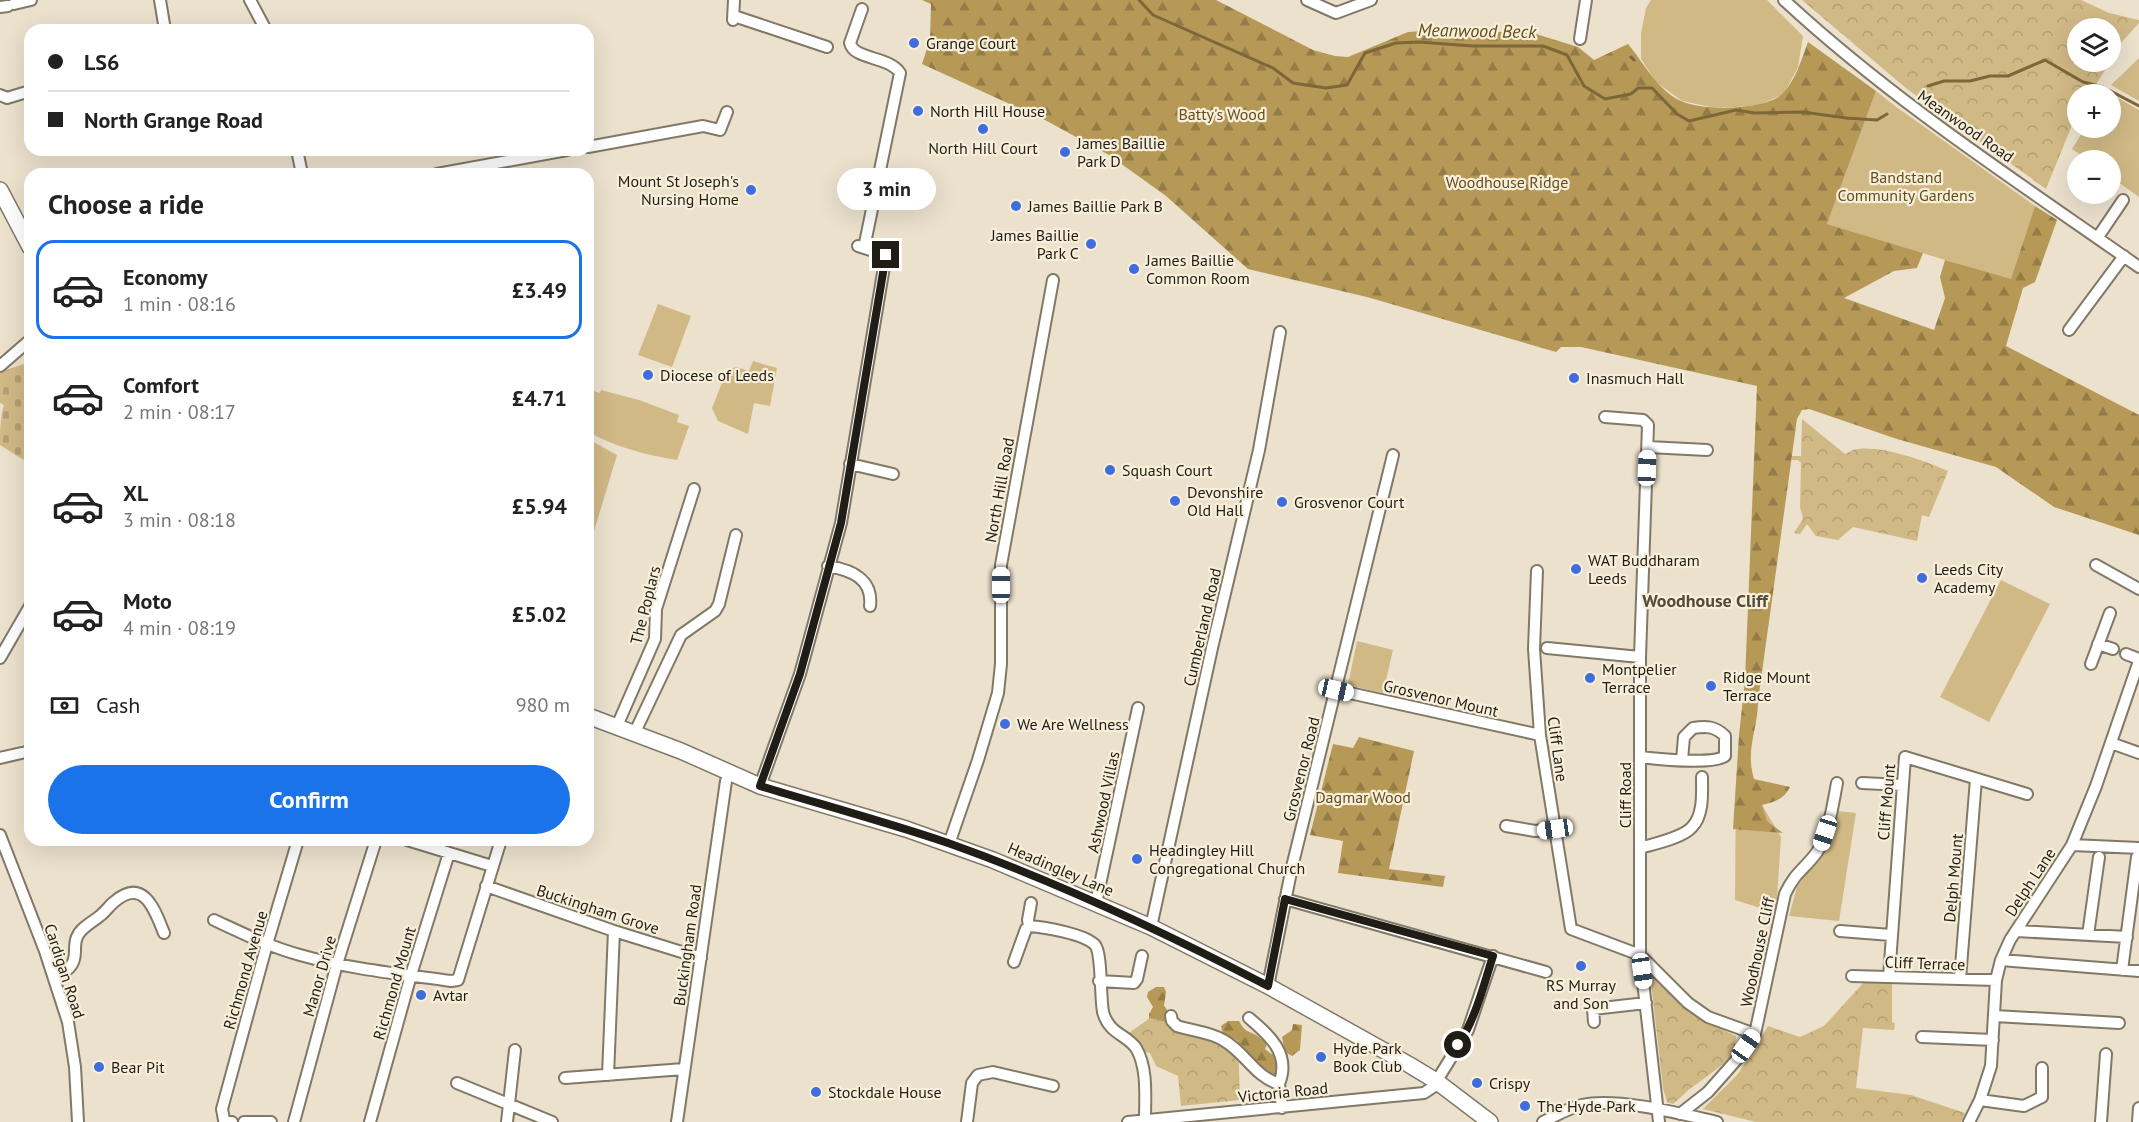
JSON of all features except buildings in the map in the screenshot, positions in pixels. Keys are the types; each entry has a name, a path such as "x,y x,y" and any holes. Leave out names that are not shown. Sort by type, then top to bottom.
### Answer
{"highway":[{"path":"0,190 24,226"},
{"name":"Headingley Lane","path":"594,718 635,732 760,786 949,844 1150,927 1268,986 1408,1064 1490,1122"}],"street":[{"path":"7,6 31,0"},
{"path":"160,0 164,24"},
{"path":"250,0 263,24"},
{"path":"734,0 733,18 827,47"},
{"path":"1307,0 1336,13 1371,0"},
{"path":"1580,39 1587,0"},
{"name":"Meanwood Road","path":"1784,0 1851,60 1901,100 2139,267"},
{"path":"760,786 800,674 841,523 886,255 861,247 900,73 894,65 857,53 851,48 850,43 864,4"},
{"path":"0,95 7,98 24,93"},
{"path":"594,146 704,126 720,130 727,112"},
{"path":"464,168 531,156"},
{"path":"2098,237 2123,200"},
{"path":"2069,330 2124,256"},
{"name":"North Hill Road","path":"949,844 998,693 1001,664 1001,565 1053,280"},
{"name":"Cumberland Road","path":"1150,927 1259,450 1280,332"},
{"path":"0,366 24,344"},
{"name":"Cliff Road","path":"1605,417 1648,424 1640,657 1640,956 1659,1122"},
{"path":"1648,447 1707,450"},
{"name":"Grosvenor Road","path":"1268,986 1285,899 1393,455"},
{"path":"850,465 892,474"},
{"name":"The Poplars","path":"617,726 655,639 656,609 694,489"},
{"path":"635,732 681,635 715,611 719,604 736,535"},
{"path":"828,566 841,568 864,581 870,588 870,606"},
{"path":"2096,566 2139,589"},
{"name":"Cliff Lane","path":"1537,571 1534,649 1540,735 1571,929 1640,956"},
{"path":"2091,664 2110,613"},
{"path":"0,658 24,616"},
{"path":"2098,644 2113,649"},
{"path":"1546,648 1640,657"},
{"path":"2126,654 2139,660"},
{"name":"Delph Lane","path":"1969,1122 1980,1100 1991,1066 1996,980 2001,960 2016,931 2072,845 2111,743 2139,660"},
{"name":"Grosvenor Mount","path":"1336,690 1540,735"},
{"name":"Ashwood Villas","path":"1096,903 1138,708"},
{"path":"1640,758 1682,760 1719,759 1725,756 1725,735 1718,729 1710,727 1693,728 1684,737 1682,760"},
{"path":"2111,743 2139,753"},
{"path":"0,758 24,752"},
{"name":"Cliff Mount","path":"1889,977 1905,757 2027,794"},
{"name":"Buckingham Road","path":"677,1122 726,781 730,772"},
{"path":"1640,848 1669,840 1692,827 1701,808 1702,777"},
{"name":"Delph Mount","path":"1960,979 1976,779"},
{"name":"Woodhouse Cliff","path":"1680,1114 1708,1092 1738,1058 1755,1034 1785,894 1791,880 1817,852 1821,844 1829,821 1837,783"},
{"path":"1862,783 1902,785"},
{"path":"1506,826 1535,831 1555,829"},
{"name":"Cardigan Road","path":"0,835 54,977 68,1022 76,1075 78,1122"},
{"path":"2072,845 2138,853 2122,970"},
{"name":"Richmond Avenue","path":"232,1122 224,1120 222,1109 296,846"},
{"name":"Manor Drive","path":"294,1122 337,964 374,846"},
{"path":"426,846 492,866"},
{"path":"214,920 267,944 337,964 451,981 458,980 499,846"},
{"name":"Richmond Mount","path":"370,1122 411,975 449,853"},
{"path":"2088,935 2099,857"},
{"name":"Buckingham Grove","path":"486,886 614,931 701,958"},
{"path":"54,977 67,971 73,965 76,937 80,931 99,918 115,901 123,897 136,894 148,899 164,933"},
{"path":"1285,899 1546,972"},
{"path":"1029,926 1031,903"},
{"path":"1014,962 1026,928 1029,926"},
{"path":"1029,926 1042,927 1088,939 1096,945 1100,953 1099,981 1107,1023 1135,1047 1143,1066 1145,1120"},
{"path":"608,1075 614,931"},
{"path":"1840,931 1891,935"},
{"path":"2016,931 2127,937"},
{"path":"1099,981 1134,983 1142,956"},
{"path":"1436,1082 1468,1030 1493,956"},
{"name":"Woodhouse Cliff","path":"1640,956 1688,1003 1708,1017 1755,1034"},
{"path":"2001,960 2139,971"},
{"name":"Cliff Terrace","path":"1852,976 1996,980"},
{"path":"1594,1022 1593,1009 1646,1003"},
{"path":"1172,1016 1172,1021 1177,1026 1223,1040 1246,1059 1258,1074 1279,1084"},
{"path":"1995,1016 2119,1023"},
{"path":"1249,1018 1276,1043 1282,1058 1283,1068 1279,1084 1282,1107"},
{"path":"1922,1037 1994,1040"},
{"path":"507,1122 515,1050"},
{"path":"2101,1122 2106,1054"},
{"path":"1980,1100 2024,1107 2042,1097 2042,1068"},
{"path":"565,1078 684,1069"},
{"path":"967,1122 972,1083 978,1075 993,1072 1053,1086"},
{"name":"Victoria Road","path":"1128,1122 1424,1093 1436,1082"},
{"path":"458,1083 552,1122"},
{"path":"1543,1122 1569,1110 1594,1103 1657,1109 1717,1122"},
{"path":"2138,1122 2139,1108"},
{"path":"1554,1122 1569,1110"},
{"path":"244,1122 271,1122"}],"green space":[{"name":"Woodhouse Ridge","path":"922,0 1216,0 1313,50 1348,57 1408,32 1450,29 1536,34 1578,47 1594,60 1628,44 1658,83 1672,96 1691,104 1719,108 1750,106 1776,98 1792,81 1808,42 1876,91 1827,224 1923,253 1917,268 1894,271 1844,298 1934,330 1945,298 1940,277 1945,260 2011,279 2035,206 2057,220 2035,282 2023,288 2006,346 2139,415 2139,535 2054,507 1996,467 1897,439 1809,409 1802,410 1797,419 1751,749 1754,779 1790,787 1779,799 1762,805 1767,821 1783,833 1733,829 1745,680 1757,386 1581,347 1561,347 1556,352 1367,297 1248,269 1166,196 1109,155 1045,120 922,64 930,39 931,4"},
{"path":"1651,0 1767,0 1803,36 1798,67 1784,94 1759,105 1738,107 1711,107 1682,101 1656,82 1641,59 1641,33 1646,8"},
{"path":"1802,0 2081,0 2109,13 2139,20 2139,23 2121,43 2121,18 2067,18 2067,72 2104,72 2096,84 2067,84 2067,138 2046,189 1907,89"},
{"path":"2139,58 2139,101 2121,91 2121,84 2112,84"},
{"name":"Bandstand Community Gardens","path":"1876,91 2035,206 2011,280 1827,224"},
{"path":"2121,100 2139,110 2139,197 2121,184 2121,150 2072,149 2079,138 2121,138"},
{"path":"658,304 691,316 672,367 638,355"},
{"path":"753,361 777,368 770,406 754,403 748,434 718,421 712,408 727,370 736,367 749,371"},
{"path":"24,364 24,460 0,445 4,405 0,403 0,372"},
{"path":"601,390 639,400 679,415 677,422 689,426 677,460 631,450 594,435 594,391 600,393"},
{"path":"1802,419 1845,454 1863,448 1888,451 1915,458 1948,471 1929,517 1922,515 1917,541 1853,527 1838,540 1816,536 1807,524 1800,534 1794,533 1803,519 1800,507 1801,463 1798,460 1792,460 1792,456 1801,456"},
{"path":"594,442 617,455 594,531"},
{"path":"2001,580 2050,604 1989,722 1940,697"},
{"path":"1357,641 1393,650 1383,693 1348,685"},
{"name":"Dagmar Wood","path":"1359,737 1414,751 1389,869 1445,876 1443,887 1338,873 1343,841 1310,835 1333,744 1353,748"},
{"path":"1736,781 1762,805 1781,837 1776,913 1735,900"},
{"path":"1838,811 1856,813 1839,921 1789,916 1797,887 1822,853"},
{"path":"1650,973 1700,1019 1736,1036 1734,1055 1673,1104 1667,1102 1663,1088"},
{"path":"1866,980 1892,982 1892,1022 1895,1023 1894,1030 1863,1028 1856,1088 1911,1095 1965,1113 1961,1122 1756,1122 1703,1109 1738,1074 1768,1026 1800,1037 1824,1026"},
{"path":"1156,987 1164,987 1166,992 1164,1006 1168,1016 1164,1026 1149,1022 1149,1014 1153,1007 1147,997 1148,992"},
{"path":"1150,1018 1238,1040 1240,1100 1181,1106 1178,1076 1156,1066 1150,1053 1140,1051 1126,1035"},
{"path":"1228,1021 1239,1021 1246,1030 1267,1044 1265,1049 1278,1059 1278,1073 1273,1075 1267,1072 1234,1047 1221,1026"},
{"path":"1293,1024 1302,1025 1300,1050 1292,1056 1285,1052 1282,1037 1292,1030"}],"waterway":[{"name":"Meanwood Beck","path":"1139,0 1153,15 1273,68 1293,83 1326,88 1347,85 1365,53 1396,43 1543,46 1567,55 1584,86 1605,99 1631,94 1638,88 1652,88 1677,114 1689,121 1736,110 1754,113 1803,112 1877,120 1887,114"},
{"path":"1631,57 1634,60"},
{"name":"Meanwood Beck","path":"1928,86 1944,81 1970,81 1990,76 2008,76 2045,60 2083,82 2103,87 2139,106"}],"place":[{"name":"Grange Court","path":"914,43"},
{"name":"North Hill House","path":"918,111"},
{"name":"North Hill Court","path":"983,129"},
{"name":"James Baillie Park D","path":"1065,152"},
{"name":"Mount St Joseph's Nursing Home","path":"751,190"},
{"name":"James Baillie Park B","path":"1016,206"},
{"name":"James Baillie Park C","path":"1091,244"},
{"name":"James Baillie Common Room","path":"1134,269"},
{"name":"Diocese of Leeds","path":"648,375"},
{"name":"Inasmuch Hall","path":"1574,378"},
{"name":"Squash Court","path":"1110,470"},
{"name":"Devonshire Old Hall","path":"1175,501"},
{"name":"Grosvenor Court","path":"1282,502"},
{"name":"WAT Buddharam Leeds","path":"1576,569"},
{"name":"Leeds City Academy","path":"1922,578"},
{"name":"Montpelier Terrace","path":"1590,678"},
{"name":"Ridge Mount Terrace","path":"1711,686"},
{"name":"We Are Wellness","path":"1005,724"},
{"name":"Headingley Hill Congregational Church","path":"1137,859"},
{"name":"RS Murray and Son","path":"1581,966"},
{"name":"Avtar","path":"421,995"},
{"name":"Hyde Park Book Club","path":"1321,1057"},
{"name":"Bear Pit","path":"99,1067"},
{"name":"Crispy","path":"1477,1083"},
{"name":"Stockdale House","path":"816,1092"},
{"name":"The Hyde Park","path":"1525,1106"}],"district":[{"name":"Woodhouse Cliff","path":"1705,601"}],"route":[{"path":"886,255 841,523 800,674 760,786 906,829 1027,873 1150,927 1268,986 1285,899 1493,956 1468,1030 1458,1045"}],"park label":[{"name":"Batty's Wood","path":"1222,114"}]}
